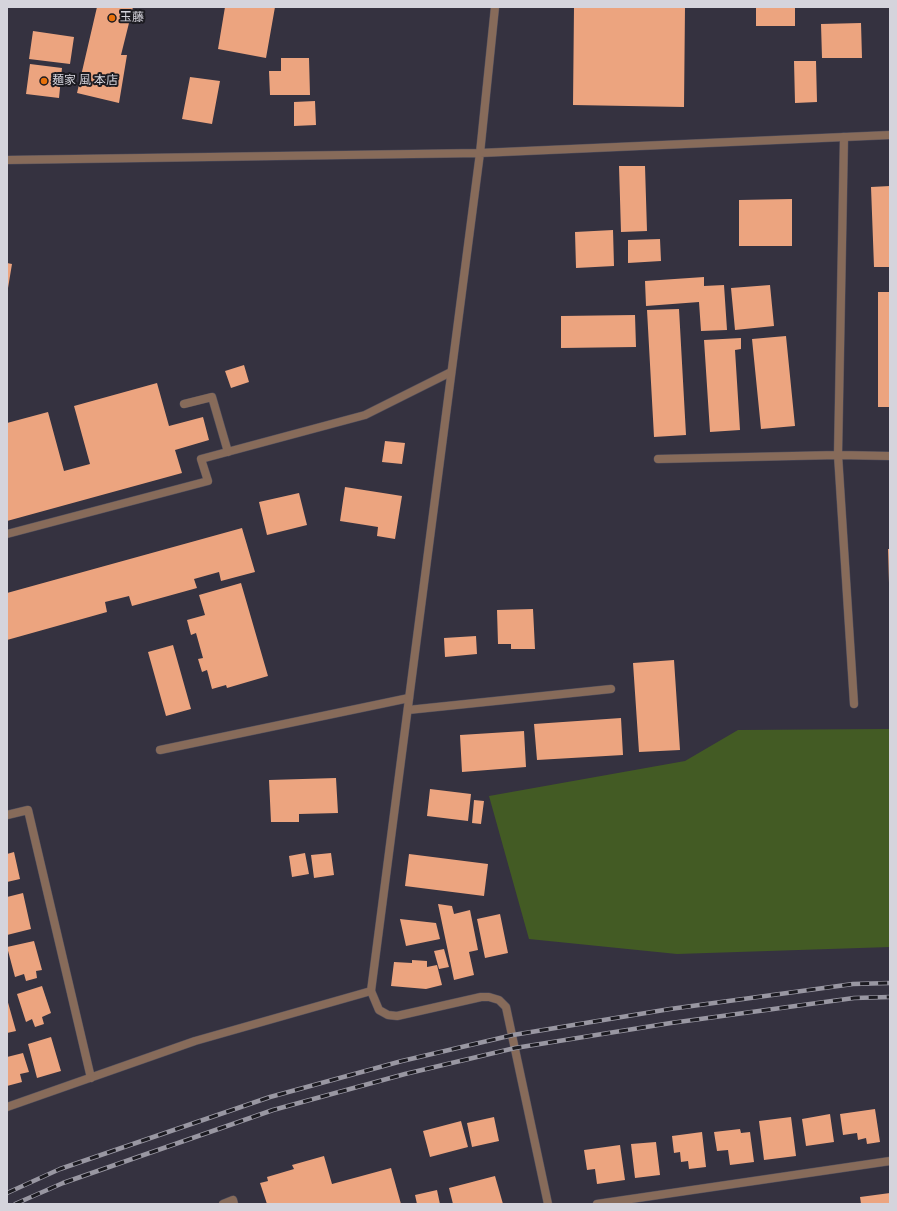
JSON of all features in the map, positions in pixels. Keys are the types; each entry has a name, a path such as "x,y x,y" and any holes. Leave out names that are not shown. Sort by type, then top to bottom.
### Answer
{"street":[{"path":"495,7 480,153 371,991 379,1010 388,1015 397,1016 489,996 499,1000 506,1008 548,1204"},
{"path":"7,160 480,153 890,135"},
{"path":"844,137 838,455 854,704"},
{"path":"7,534 208,481 201,459 364,415 451,372"},
{"path":"184,404 212,397 228,452"},
{"path":"658,459 838,455 890,456"},
{"path":"408,710 611,689"},
{"path":"160,750 409,698"},
{"path":"7,815 28,810 91,1078"},
{"path":"7,1107 195,1041 371,991"},
{"path":"597,1204 890,1161"},
{"path":"223,1204 233,1200 234,1204"}],"green space":[{"path":"890,729 890,947 677,954 529,939 489,796 685,761 738,730"}],"building":[{"path":"97,7 133,7 121,55 127,55 119,103 77,93"},
{"path":"225,7 275,7 266,58 218,49"},
{"path":"574,7 685,7 684,107 573,105"},
{"path":"756,7 795,7 795,26 756,26"},
{"path":"861,23 862,58 822,58 821,24"},
{"path":"33,31 74,37 70,64 29,59"},
{"path":"281,58 309,58 310,95 270,95 269,71 281,71"},
{"path":"794,61 816,61 817,102 795,103"},
{"name":"麺家 風 本店","path":"30,64 62,68 59,98 26,94"},
{"path":"190,77 220,81 212,124 182,119"},
{"path":"315,101 316,125 294,126 294,102"},
{"path":"619,166 645,166 647,231 621,232"},
{"path":"890,186 890,267 874,267 871,187"},
{"path":"792,199 792,246 739,246 739,200"},
{"path":"613,230 614,266 576,268 575,232"},
{"path":"660,239 661,261 628,263 628,240"},
{"path":"7,263 12,264 8,288 7,288"},
{"path":"704,277 704,286 724,285 727,330 701,331 699,302 646,306 645,281"},
{"path":"770,285 774,326 735,330 731,288"},
{"path":"878,292 890,292 890,407 878,407"},
{"path":"679,309 686,435 654,437 647,310"},
{"path":"635,315 636,347 561,348 561,316"},
{"path":"786,336 795,426 761,429 752,339"},
{"path":"741,338 741,349 735,350 740,430 710,432 704,340"},
{"path":"244,365 249,382 231,388 225,371"},
{"path":"157,383 169,426 203,417 209,440 175,450 182,473 7,521 7,423 48,412 64,471 90,464 74,406"},
{"path":"385,441 405,443 402,464 382,462"},
{"path":"345,487 402,496 395,539 377,536 378,527 340,521"},
{"path":"299,493 307,525 267,535 259,502"},
{"path":"242,528 255,572 221,581 219,572 194,579 197,588 132,606 129,596 105,602 107,612 7,640 7,593"},
{"path":"888,549 890,549 890,583 889,583"},
{"path":"241,583 268,676 227,688 226,685 212,689 207,670 202,672 198,659 203,658 196,633 191,635 187,620 205,615 199,595"},
{"path":"533,609 535,649 511,649 511,644 498,644 497,610"},
{"path":"476,636 477,654 445,657 444,638"},
{"path":"173,645 191,709 166,716 148,652"},
{"path":"674,660 680,750 639,752 633,663"},
{"path":"621,718 623,755 537,760 534,724"},
{"path":"524,731 526,767 462,772 460,735"},
{"path":"336,778 338,813 299,814 299,822 271,822 269,780"},
{"path":"430,789 471,794 468,821 427,816"},
{"path":"474,800 484,801 481,824 472,823"},
{"path":"14,852 20,879 7,882 7,854"},
{"path":"305,853 309,874 292,877 289,856"},
{"path":"331,853 334,875 314,878 311,855"},
{"path":"409,854 488,864 484,896 405,886"},
{"path":"23,893 31,929 7,935 7,897"},
{"path":"438,904 452,906 454,914 470,910 478,950 469,952 474,975 454,980"},
{"path":"500,914 508,953 485,958 477,919"},
{"path":"400,919 436,923 440,939 406,946"},
{"path":"34,941 42,970 36,971 37,978 26,981 24,974 15,977 7,947"},
{"path":"444,949 449,967 439,969 434,951"},
{"path":"412,960 427,961 427,967 437,965 442,985 426,989 391,986 394,962 412,963"},
{"path":"42,986 51,1013 42,1017 44,1024 35,1027 32,1019 26,1022 17,994"},
{"path":"7,999 16,1031 7,1033"},
{"path":"51,1037 61,1071 37,1078 28,1044"},
{"path":"23,1053 29,1072 20,1074 22,1082 7,1086 7,1057"},
{"path":"875,1109 880,1142 867,1144 866,1138 858,1140 857,1133 843,1135 840,1114"},
{"path":"830,1114 834,1142 806,1146 802,1119"},
{"path":"494,1117 499,1141 472,1147 467,1123"},
{"path":"791,1117 796,1156 764,1160 759,1121"},
{"path":"461,1121 468,1147 430,1157 423,1131"},
{"path":"740,1129 741,1133 750,1132 754,1162 730,1165 728,1150 717,1151 714,1132"},
{"path":"702,1132 706,1167 689,1169 688,1161 681,1162 680,1152 674,1153 672,1136"},
{"path":"656,1142 660,1175 635,1178 631,1144"},
{"path":"620,1145 625,1180 597,1184 595,1169 587,1170 584,1150"},
{"path":"324,1156 332,1184 391,1168 401,1204 267,1204 260,1183 268,1181 267,1177 294,1169 292,1165"},
{"path":"495,1176 503,1204 453,1204 449,1188"},
{"path":"437,1190 440,1204 417,1204 415,1195"},
{"path":"890,1193 890,1204 861,1204 860,1197"}],"railway":[{"path":"7,1193 60,1169 270,1097 402,1061 513,1035 670,1009 853,984 890,983"},
{"path":"15,1204 63,1183 273,1110 405,1074 515,1048 671,1023 854,998 890,997"}],"place":[{"name":"玉藤","path":"112,18"},
{"name":"麺家 風 本店","path":"44,81"}]}
